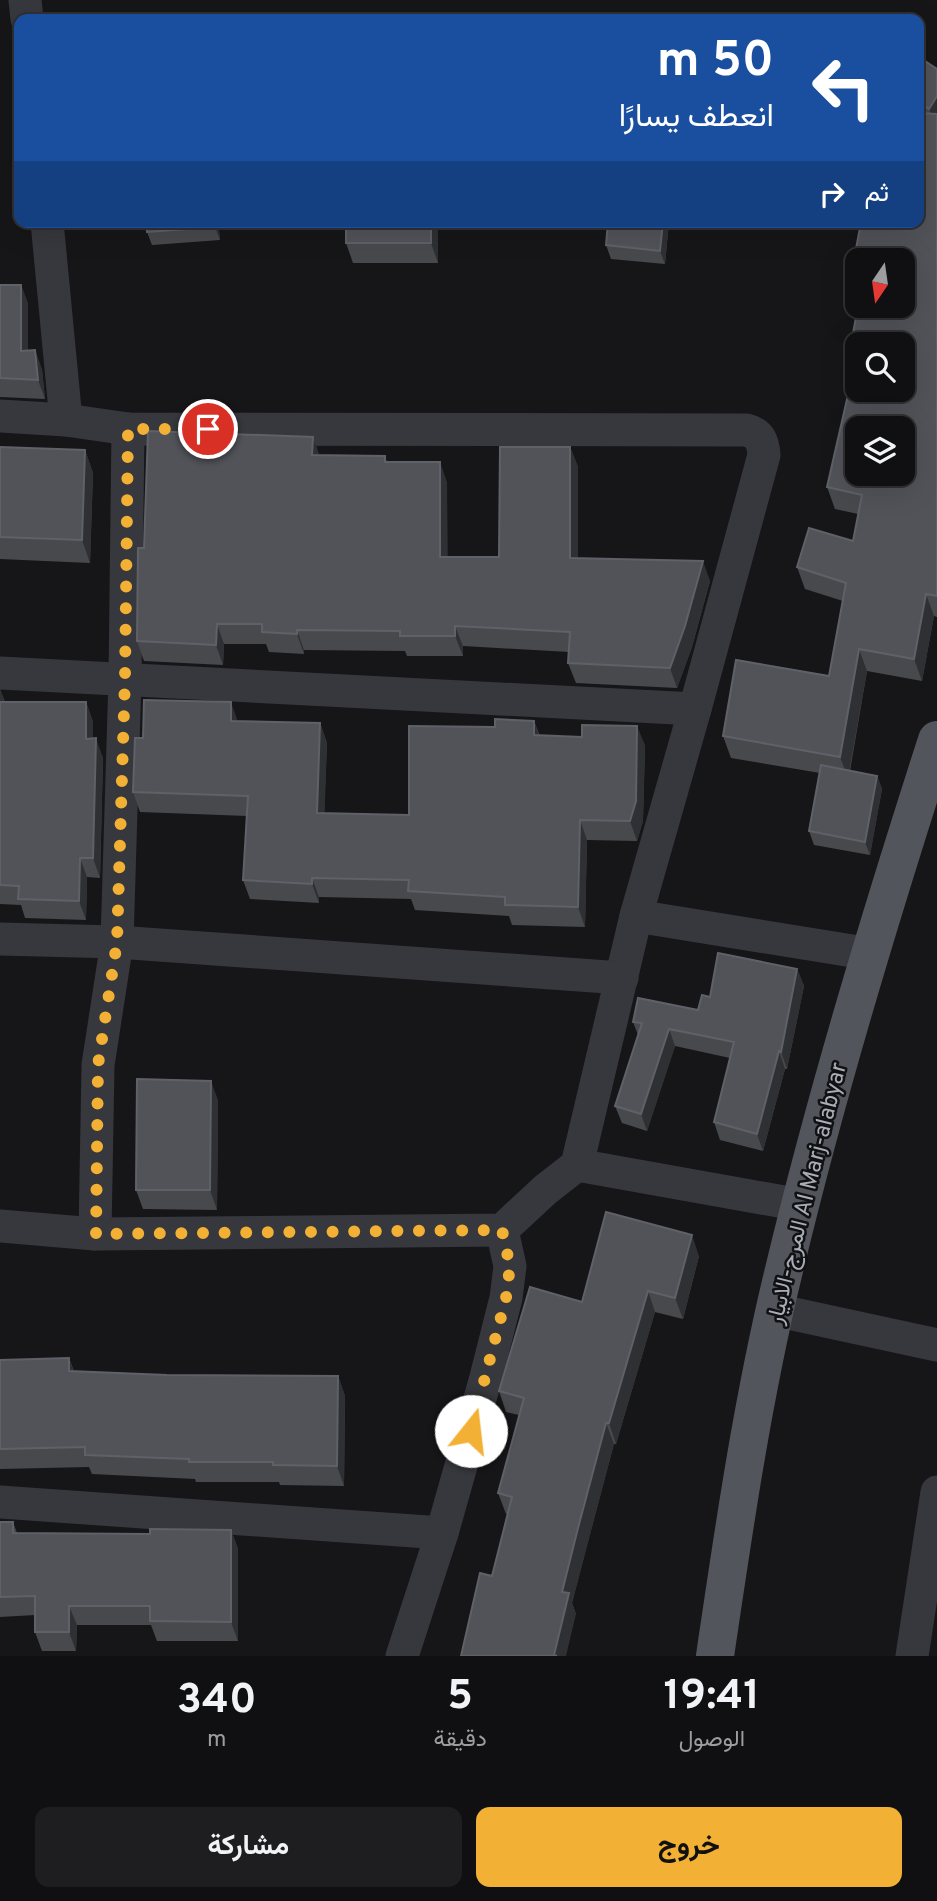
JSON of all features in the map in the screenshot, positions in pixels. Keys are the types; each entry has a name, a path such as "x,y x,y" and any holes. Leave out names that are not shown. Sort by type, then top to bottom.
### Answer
{"main road":[{"name":"المرج-الابيار Al Marj-alabyar","path":"715,1656 742,1475 775,1310 801,1205 871,954 937,740"}],"street":[{"path":"48,228 66,420"},
{"path":"0,416 66,420 128,429 746,430 755,432 763,444 764,455 636,916 577,1166 544,1190 502,1230 96,1234 0,1226"},
{"path":"96,1234 98,1065 117,942 125,678 128,429"},
{"path":"0,673 695,709"},
{"path":"636,916 871,954"},
{"path":"0,939 117,942 622,978"},
{"path":"577,1166 801,1205"},
{"path":"402,1656 442,1532 506,1298 510,1266 502,1230"},
{"path":"775,1310 937,1345"},
{"path":"912,1656 937,1492"},
{"path":"0,1502 442,1532"}],"building":[{"path":"924,60 937,69 937,96 929,109 924,106"},
{"path":"924,113 937,114 937,596 926,594 914,659 859,649 840,757 723,736 736,660 829,676 846,583 797,567 809,528 853,541 862,495 827,487 846,402 915,402 915,332 853,332 856,318 915,318 915,248 856,248 860,228 924,228"},
{"path":"147,228 201,228 147,232"},
{"path":"346,228 431,228 431,243 346,243"},
{"path":"607,228 662,228 660,251 606,245"},
{"path":"0,285 21,285 21,351 35,350 38,380 0,378"},
{"path":"148,431 313,437 312,455 385,456 385,462 440,462 440,557 499,557 500,447 570,447 570,558 703,561 670,668 568,663 570,632 455,626 455,636 400,636 400,631 297,630 297,634 262,632 262,624 217,624 216,645 137,641 138,548 144,548"},
{"path":"0,447 85,450 82,540 0,537"},
{"path":"144,700 231,702 231,721 320,723 317,813 409,815 409,726 495,727 495,719 534,721 534,735 582,737 582,725 637,726 636,801 630,821 580,820 578,907 505,905 505,897 408,891 409,880 312,878 312,884 243,880 248,796 133,792 135,738 143,738"},
{"path":"0,702 86,702 86,739 96,738 93,858 80,858 79,901 18,899 19,886 0,885"},
{"path":"821,765 877,776 865,842 809,831"},
{"path":"718,953 797,969 781,1052 779,1051 757,1134 714,1122 734,1042 669,1029 641,1114 615,1106 642,1023 633,1022 638,998 698,1010 702,995 710,997"},
{"path":"137,1079 211,1081 210,1190 136,1190"},
{"path":"606,1212 692,1235 675,1298 648,1291 609,1423 606,1423 562,1592 569,1593 554,1655 557,1656 461,1656 480,1573 492,1576 512,1497 498,1493 524,1398 499,1391 530,1287 582,1302"},
{"path":"69,1358 69,1371 167,1375 338,1376 337,1466 273,1465 273,1462 189,1462 189,1459 85,1455 85,1447 0,1449 0,1360"},
{"path":"0,1522 13,1522 13,1533 150,1534 150,1529 231,1530 231,1622 150,1621 150,1606 69,1606 69,1632 35,1632 35,1596 0,1597"}],"route":[{"path":"208,429 128,429 125,678 117,942 98,1065 96,1234 502,1230 510,1266 506,1298 471,1431"}]}
